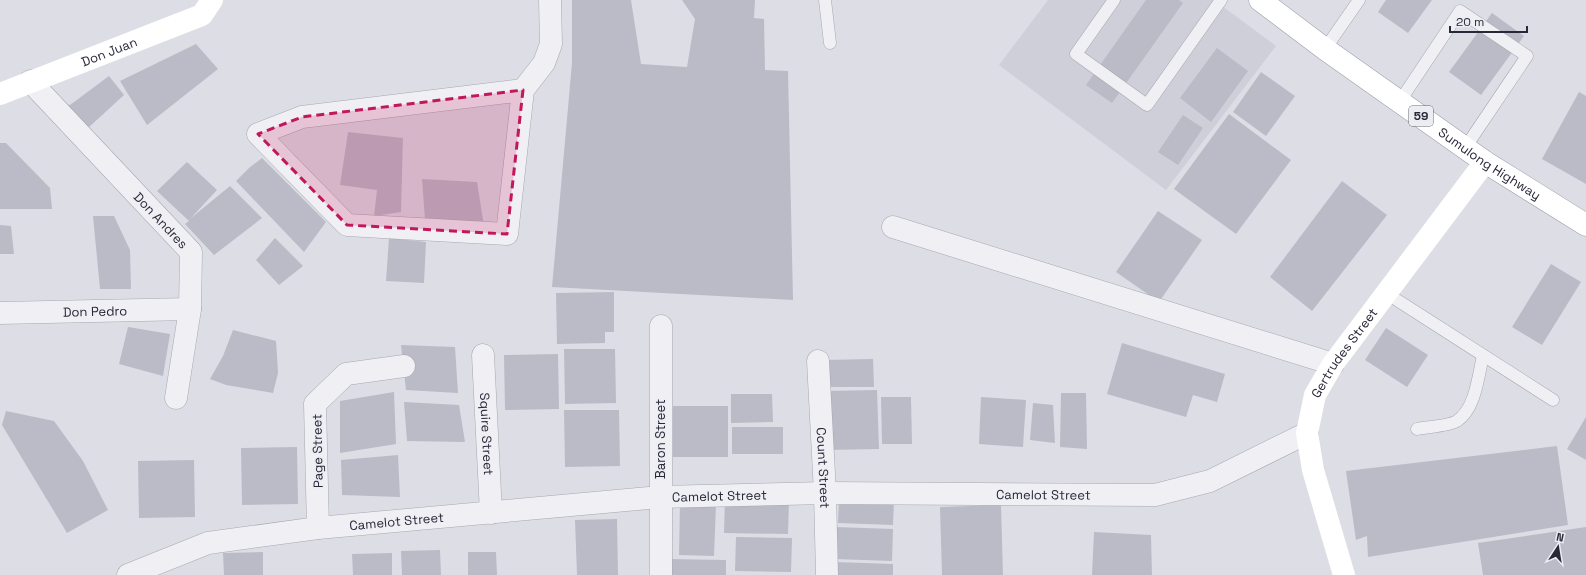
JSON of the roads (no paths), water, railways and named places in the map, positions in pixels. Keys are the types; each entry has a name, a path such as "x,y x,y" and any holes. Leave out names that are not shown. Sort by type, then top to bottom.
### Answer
{"street":[{"name":"Don Juan","path":"0,94 202,15 212,0"},
{"path":"523,90 302,118 258,134 347,225 507,234 523,90 544,63 551,44 550,0"},
{"name":"Sumulong Highway","path":"1260,0 1325,49 1485,162 1586,225"},
{"name":"Don Andres","path":"30,81 191,252 190,309 176,398"},
{"name":"Gertrudes Street","path":"1344,575 1313,470 1307,433 1315,396 1333,364 1485,162"},
{"path":"893,227 1333,364"},
{"name":"Don Pedro","path":"0,313 190,309"},
{"name":"Baron Street","path":"660,326 661,575"},
{"name":"Squire Street","path":"483,355 491,513"},
{"name":"Count Street","path":"818,361 825,493 827,575"},
{"name":"Page Street","path":"318,528 316,404 346,374 404,366"},
{"name":"Camelot Street","path":"128,575 208,543 318,528 660,497 825,493 1155,495 1210,481 1307,433"}],"lane":[{"path":"824,0 830,43"},
{"path":"1114,0 1076,54 1148,105 1221,0"},
{"path":"1325,49 1359,0"},
{"path":"1400,101 1460,11 1527,56 1465,148"},
{"path":"1386,293 1553,400"},
{"path":"1417,429 1456,421 1465,413 1472,400 1483,356"}]}
